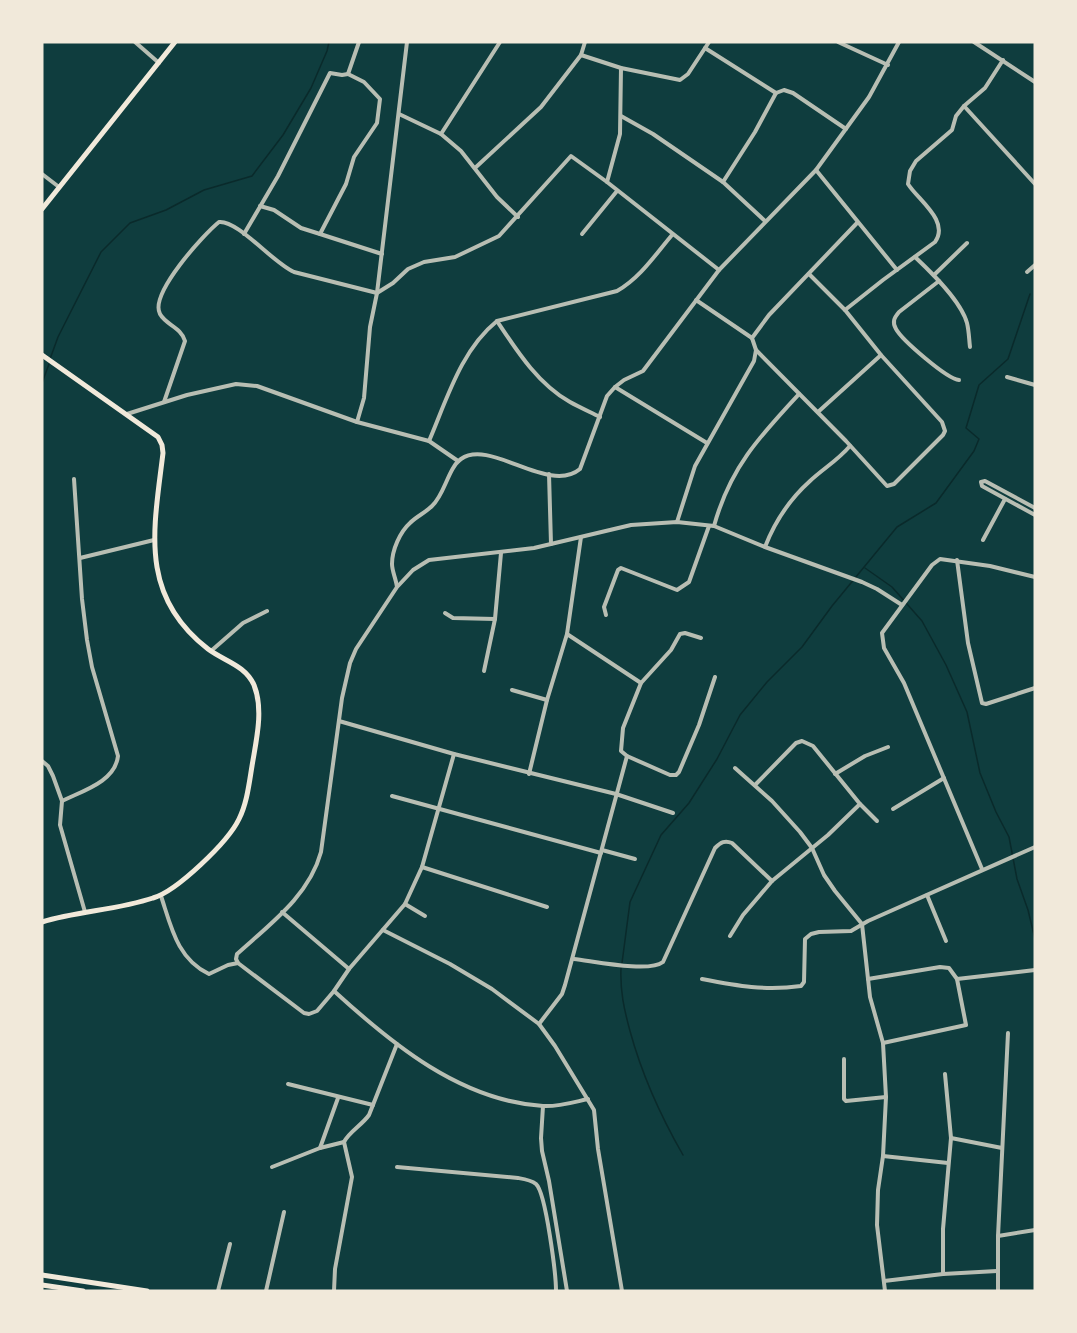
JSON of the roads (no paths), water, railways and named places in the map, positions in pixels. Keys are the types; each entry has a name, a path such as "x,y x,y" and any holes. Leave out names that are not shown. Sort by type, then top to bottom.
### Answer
{"main road":[{"path":"42,209 175,42"},
{"path":"42,922 160,896 203,862 230,834 240,819 246,800 258,714 253,684 241,669 211,651 180,620 165,596 158,574 154,540 162,445 158,437 43,355"},
{"path":"42,1275 147,1291"},
{"path":"42,1285 83,1291"}],"street":[{"path":"135,42 159,63"},
{"path":"348,74 359,42"},
{"path":"357,422 364,398 370,327 377,294 407,42"},
{"path":"441,135 500,42"},
{"path":"474,168 541,107 581,55 585,42"},
{"path":"581,55 621,68 680,81 688,74 709,42"},
{"path":"838,42 888,65"},
{"path":"397,587 392,565 397,542 411,521 424,514 438,500 458,461 471,454 484,455 549,474 571,474 580,469 607,396 615,387 643,371 719,270 816,170 869,98 899,42"},
{"path":"974,42 1035,82"},
{"path":"705,48 776,93"},
{"path":"845,310 939,238 939,228 933,214 910,187 908,180 910,171 916,161 952,130 956,116 985,88 1002,60"},
{"path":"607,182 618,143 621,116 621,68"},
{"path":"244,234 278,176 330,73 348,74 364,82 380,99 377,123 354,157 346,184 320,234"},
{"path":"723,182 755,132 776,93 784,90 793,93 846,129"},
{"path":"964,106 1035,184"},
{"path":"399,114 441,135 461,151 497,197 518,217"},
{"path":"621,116 653,134 723,182 765,221"},
{"path":"164,402 185,341 179,331 159,312 163,291 171,276 190,252 219,222 233,225 283,267 377,294 408,269 424,262 455,257 505,231 571,156 719,270"},
{"path":"816,170 897,270"},
{"path":"42,174 59,187"},
{"path":"582,234 617,191"},
{"path":"260,206 274,210 301,228 382,254"},
{"path":"752,338 770,315 857,223"},
{"path":"429,441 471,348 485,331 497,321 617,291 628,285 639,274 672,235"},
{"path":"934,275 967,243"},
{"path":"915,257 934,275 963,312 968,325 970,347"},
{"path":"1027,272 1035,265"},
{"path":"696,300 752,338 756,350 887,486 891,486 945,431 942,422 881,355 845,310 809,274"},
{"path":"939,281 899,312 894,322 899,333 930,362 947,376 958,380"},
{"path":"497,321 530,367 543,380 568,401 600,417"},
{"path":"677,522 688,485 707,443 744,382 754,361 756,350"},
{"path":"818,412 881,355"},
{"path":"1007,377 1035,385"},
{"path":"127,414 236,384 257,386 357,422 429,441 458,461"},
{"path":"615,387 667,416 707,443"},
{"path":"606,615 604,607 618,570 621,568 677,590 689,582 729,485 748,452 799,394"},
{"path":"765,547 776,522 790,503 811,480 838,459 850,446"},
{"path":"549,474 551,544"},
{"path":"62,801 104,780 114,769 118,756 92,667 82,599 74,479"},
{"path":"1035,508 986,481 981,482 982,486 1035,515"},
{"path":"982,540 1008,493"},
{"path":"454,754 422,867 405,904 349,969 317,1011 304,1013 238,963 237,954 301,893 315,871 319,861 339,721 350,663 356,649 397,587 413,570 429,560 501,553 631,525 677,522 711,526 862,582 902,605"},
{"path":"529,774 547,700 567,634 581,537"},
{"path":"80,558 154,540"},
{"path":"484,671 495,619 501,553"},
{"path":"982,869 904,683 881,641 882,633 932,565 940,559 957,560 1035,577"},
{"path":"957,560 968,643 982,703 986,704 1035,688"},
{"path":"211,651 243,623 267,611"},
{"path":"445,613 453,618 495,619"},
{"path":"701,638 685,633 680,634 670,650 642,683 623,728 621,751 627,756 670,775 676,775 699,725 715,677"},
{"path":"567,634 642,683"},
{"path":"512,690 547,700"},
{"path":"339,721 529,774 616,794 673,813"},
{"path":"755,785 796,743 802,741 813,746 860,804 877,821"},
{"path":"835,774 865,756 888,747"},
{"path":"539,1024 561,994 574,959 627,756"},
{"path":"42,761 48,766 62,801 60,825 85,912"},
{"path":"735,768 772,801 812,848 835,891 862,924 873,1014 883,1043 886,1097 877,1225 885,1291"},
{"path":"893,809 944,778"},
{"path":"392,796 636,859"},
{"path":"730,936 743,915 772,881 860,804"},
{"path":"574,959 627,966 653,967 663,963 715,848 721,842 732,843 772,881"},
{"path":"702,979 743,988 770,989 801,986 804,979 805,939 808,936 819,932 851,931 982,869 1035,847"},
{"path":"422,867 547,907"},
{"path":"927,895 946,941"},
{"path":"160,896 184,956 209,974 238,963"},
{"path":"405,904 425,916"},
{"path":"282,912 349,969"},
{"path":"383,930 476,978 539,1024 594,1110 598,1149 622,1291"},
{"path":"868,979 940,967 949,968 957,979 966,1025 883,1043"},
{"path":"957,979 1035,970"},
{"path":"334,991 397,1044 448,1077 470,1088 504,1099 543,1106 588,1099"},
{"path":"998,1291 998,1236 1008,1033"},
{"path":"334,1291 335,1269 352,1177 344,1142 369,1115 397,1044"},
{"path":"844,1059 844,1099 846,1101 886,1097"},
{"path":"943,1274 943,1229 951,1138 945,1074"},
{"path":"288,1084 373,1105"},
{"path":"320,1148 338,1098"},
{"path":"543,1106 542,1151 567,1291"},
{"path":"951,1138 1002,1148"},
{"path":"272,1167 320,1148 344,1142"},
{"path":"883,1156 948,1163"},
{"path":"397,1167 518,1178 536,1184 540,1190 547,1222 556,1291"},
{"path":"267,1291 284,1212"},
{"path":"998,1236 1035,1230"},
{"path":"218,1291 230,1244"},
{"path":"884,1281 997,1271"}],"waterway":[{"path":"50,359 58,337 101,252 130,223 166,210 204,190 252,176 283,135 311,88 329,42"},
{"path":"622,963 630,902 661,835 689,803 717,759 740,715 767,682 802,647 832,606 897,527 936,503 974,451 979,439 966,428 979,385 1008,359 1030,294"},
{"path":"42,383 49,364"},
{"path":"865,568 892,587 922,621 946,665 967,712 980,773 1009,837 1017,879 1035,939"},
{"path":"621,968 623,1000 640,1063 652,1094 683,1155"}]}
